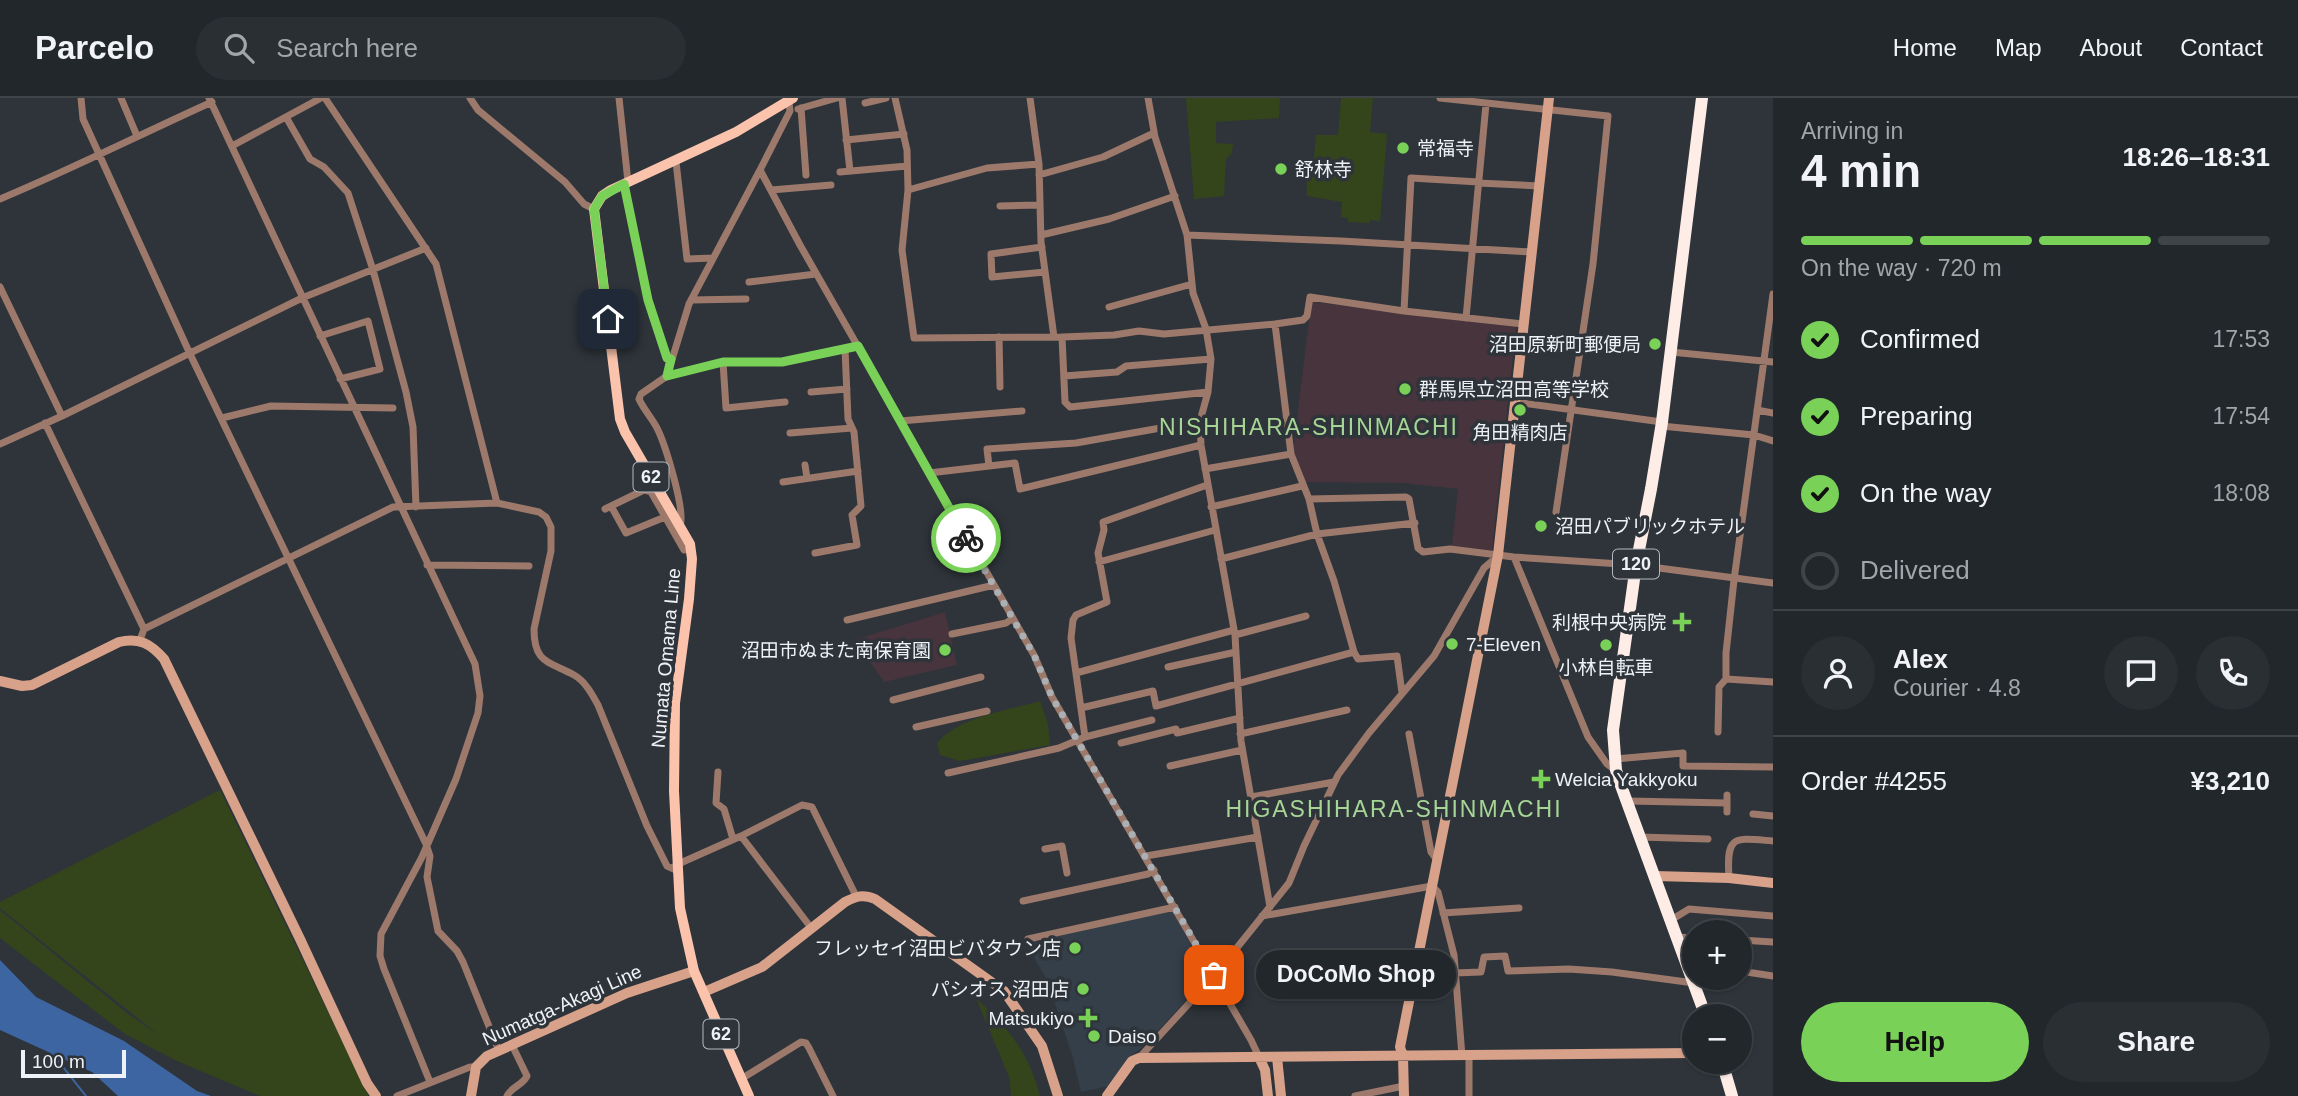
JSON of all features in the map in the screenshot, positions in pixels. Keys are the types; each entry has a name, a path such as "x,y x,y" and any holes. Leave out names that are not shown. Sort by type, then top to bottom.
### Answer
{"highway":[{"name":"120","path":"1682,948 1639,837 1615,764 1614,730 1636,565 1661,424 1702,98"},
{"path":"1726,1074 1732,1096"}],"main road":[{"path":"594,209 602,196 626,183 676,162 790,104"},
{"name":"Numata Omama Line","path":"594,209 620,419 690,544 689,598 676,703 674,791 680,908 694,971 749,1096"}],"street":[{"path":"81,98 83,119 190,354 426,844 430,856 427,877 438,931 457,951 463,962 499,1051"},
{"path":"121,98 137,136"},
{"path":"232,146 323,98 436,264 497,503"},
{"path":"470,98 478,110 565,182 584,204 594,209"},
{"path":"619,98 626,183 648,300 667,358 671,359"},
{"path":"667,376 691,300 760,170 790,104 801,108 839,98 850,171"},
{"path":"865,103 886,98"},
{"path":"895,98 904,134 907,166 908,190 902,250 914,338 1058,337 1114,335 1139,331 1164,334 1275,324 1303,320 1307,316 1310,297 1523,324"},
{"path":"1030,98 1039,164 1042,247 1064,376 1065,402 1070,407 1208,392"},
{"path":"1148,98 1154,134 1187,235 1192,284 1206,329 1211,359 1208,392 1200,421 1201,445 1235,633 1242,750 1270,907"},
{"path":"1440,98 1608,116 1593,264 1556,512"},
{"path":"1355,1096 1404,1091 1403,1056 1400,1046 1498,555 1549,98"},
{"path":"0,200 80,165 211,100 475,664 480,695 478,713 456,779 422,857 380,940 380,956 384,969 430,1082"},
{"path":"1466,318 1486,104"},
{"path":"801,108 806,175"},
{"path":"286,117 310,159 324,167 348,193 373,270 413,427 416,507"},
{"path":"846,140 904,134"},
{"path":"1039,176 1103,157 1154,134"},
{"path":"676,162 687,259 713,258"},
{"path":"908,190 987,168 1039,164"},
{"path":"840,172 907,166"},
{"path":"760,170 816,274 1034,655 1052,697 1082,738 1259,1057 1265,1070 1268,1096"},
{"path":"1404,311 1411,178 1541,186"},
{"path":"771,190 831,185"},
{"path":"1041,235 1109,219 1175,196"},
{"path":"1000,206 1040,205"},
{"path":"1187,235 1532,252"},
{"path":"1042,247 991,254 992,277 1045,272"},
{"path":"0,444 302,298 426,248"},
{"path":"749,282 816,274"},
{"path":"1109,307 1192,284"},
{"path":"0,287 62,416"},
{"path":"1718,733 1719,687 1726,678 1734,580 1757,410 1769,362 1773,294"},
{"path":"691,300 746,299"},
{"path":"320,336 368,321 380,369 340,379"},
{"path":"1275,324 1291,454 1309,499 1317,534 1334,581 1354,652 1358,659 1397,656 1402,693"},
{"path":"999,337 1000,387"},
{"path":"680,526 682,512 676,482 658,429 639,400 641,394 667,376 723,362 782,362 858,346"},
{"path":"815,553 857,545 852,515 861,506 852,428 848,419 845,349"},
{"path":"1671,352 1769,362"},
{"path":"1064,376 1117,372 1126,366 1211,359"},
{"path":"723,362 726,408 785,402"},
{"path":"811,392 847,389"},
{"path":"1515,402 1754,435 1773,441"},
{"path":"222,418 271,406 393,408"},
{"path":"1757,410 1773,413"},
{"path":"900,421 1022,411"},
{"path":"989,466 987,449 1076,443 1200,421"},
{"path":"45,423 144,629"},
{"path":"790,433 852,428"},
{"path":"929,473 1016,463 1020,489 1201,445"},
{"path":"1205,470 1291,454"},
{"path":"805,464 807,478"},
{"path":"783,482 858,471"},
{"path":"1082,738 1081,708 1071,638 1076,615 1107,602 1098,553 1104,522 1207,485"},
{"path":"1211,507 1302,486"},
{"path":"665,517 626,533 608,507 644,490 651,492 684,550 691,550"},
{"path":"1309,499 1409,499 1418,548 1423,552 1450,549 1514,557 1636,565 1734,580 1773,583"},
{"path":"140,640 144,629 393,507 497,503 539,512 546,517 551,527 551,551 534,629 538,654 555,668 575,675 588,687 598,705 647,826 667,866 676,868 802,805 811,807 856,896"},
{"path":"1221,559 1317,534 1415,523"},
{"path":"1099,562 1215,530"},
{"path":"1139,1058 1214,975 1289,883 1334,782 1369,733 1434,656 1484,568 1498,555"},
{"path":"1514,557 1580,720 1607,764 1683,753 1682,766 1773,767"},
{"path":"427,565 529,566"},
{"path":"847,620 994,586"},
{"path":"1076,673 1306,616"},
{"path":"952,634 1006,623 1013,618"},
{"path":"0,681 22,686 32,684 118,642 131,639 140,640 156,650 164,659 367,1083 376,1096"},
{"path":"1168,667 1236,652"},
{"path":"1081,708 1153,691 1156,706 1354,652"},
{"path":"894,700 981,677"},
{"path":"1726,678 1773,682"},
{"path":"1240,734 1347,709"},
{"path":"916,727 987,711"},
{"path":"1121,743 1176,729 1177,733 1240,719"},
{"path":"948,773 1059,748 1082,738 1152,720"},
{"path":"1409,734 1430,852 1437,860"},
{"path":"1170,766 1242,750"},
{"path":"718,772 716,803 724,809 737,837 812,929"},
{"path":"1251,797 1334,782"},
{"path":"1628,801 1727,799 1727,812"},
{"path":"1753,814 1773,816"},
{"path":"1146,856 1258,836"},
{"path":"1639,837 1708,839"},
{"path":"1729,878 1727,854 1735,842 1741,838 1773,841"},
{"path":"1045,849 1062,846 1067,873"},
{"path":"1023,901 1148,874 1154,870"},
{"path":"1655,876 1729,878 1773,883"},
{"path":"1432,886 1438,892 1454,955 1469,1096"},
{"path":"1262,916 1432,886"},
{"path":"704,992 762,967 845,902 856,896 866,896 1004,991 1042,1046 1058,1096"},
{"path":"1028,939 1175,907"},
{"path":"1443,913 1519,908"},
{"path":"1671,920 1689,909 1773,916"},
{"path":"1677,937 1682,937"},
{"path":"1752,941 1773,942"},
{"path":"1455,973 1481,971 1484,957 1505,956 1508,971 1569,969 1682,981"},
{"name":"Numatga-Akagi Line","path":"471,1096 476,1067 487,1056 626,993 694,971"},
{"path":"1752,973 1773,976"},
{"path":"741,1079 801,1042 806,1043 809,1048 833,1096"},
{"path":"507,1096 511,1089 527,1076 512,1045"},
{"path":"1107,1096 1132,1061 1139,1058 1682,1053"},
{"path":"1277,1056 1282,1096"},
{"path":"397,1096 470,1066 476,1067"}],"shaded area":[{"name":"群馬県立沼田高等学校","path":"1311,303 1516,327 1492,552 1452,546 1458,489 1403,483 1303,482 1293,452"},
{"path":"945,612 957,665 884,682 858,645 857,639"},
{"path":"1173,912 1208,976 1144,1046 1130,1057 1109,1086 1081,1092 1073,1058 1048,982 1028,942"}],"green space":[{"path":"1186,98 1280,98 1279,118 1216,122 1216,143 1233,144 1232,153 1226,159 1224,196 1194,199"},
{"path":"1341,98 1373,98 1370,132 1387,134 1380,221 1348,222 1348,218 1341,217 1342,202 1307,196 1306,169 1313,169 1316,135 1338,135"},
{"path":"1040,701 1048,724 1050,745 960,761 940,755 937,743 958,726"},
{"path":"220,790 369,1096 260,1096 177,1061 125,1034 0,938 0,910 128,1014 160,1036 0,908 0,902"},
{"path":"976,998 1016,1042 1030,1066 1040,1096 1011,1096 1009,1077"}],"water":[{"path":"0,960 36,997 124,1041 197,1091 211,1096 118,1096 92,1072 0,1030"}],"waterway":[{"path":"52,1053 86,1096"}],"way so far":[{"path":"966,538 1034,655 1052,697 1214,975"}],"place":[{"name":"常福寺","path":"1403,148"},
{"name":"舒林寺","path":"1281,169"},
{"name":"沼田原新町郵便局","path":"1655,344"},
{"name":"群馬県立沼田高等学校","path":"1405,389"},
{"name":"角田精肉店","path":"1520,410"},
{"name":"沼田パブリックホテル","path":"1541,526"},
{"name":"利根中央病院","path":"1682,622"},
{"name":"7-Eleven","path":"1452,644"},
{"name":"小林自転車","path":"1606,645"},
{"name":"沼田市ぬまた南保育園","path":"945,650"},
{"name":"Welcia Yakkyoku","path":"1541,779"},
{"name":"フレッセイ沼田ビバタウン店","path":"1075,948"},
{"name":"DoCoMo Shop","path":"1214,975"},
{"name":"パシオス 沼田店","path":"1083,989"},
{"name":"Matsukiyo","path":"1088,1018"},
{"name":"Daiso","path":"1094,1036"}],"district":[{"name":"NISHIHARA-SHINMACHI","path":"1309,427"},
{"name":"HIGASHIHARA-SHINMACHI","path":"1394,809"}],"route":[{"path":"608,319 594,209 602,196 624,184 648,300 667,358 671,359 667,376 723,362 782,362 858,346 966,538"}]}
